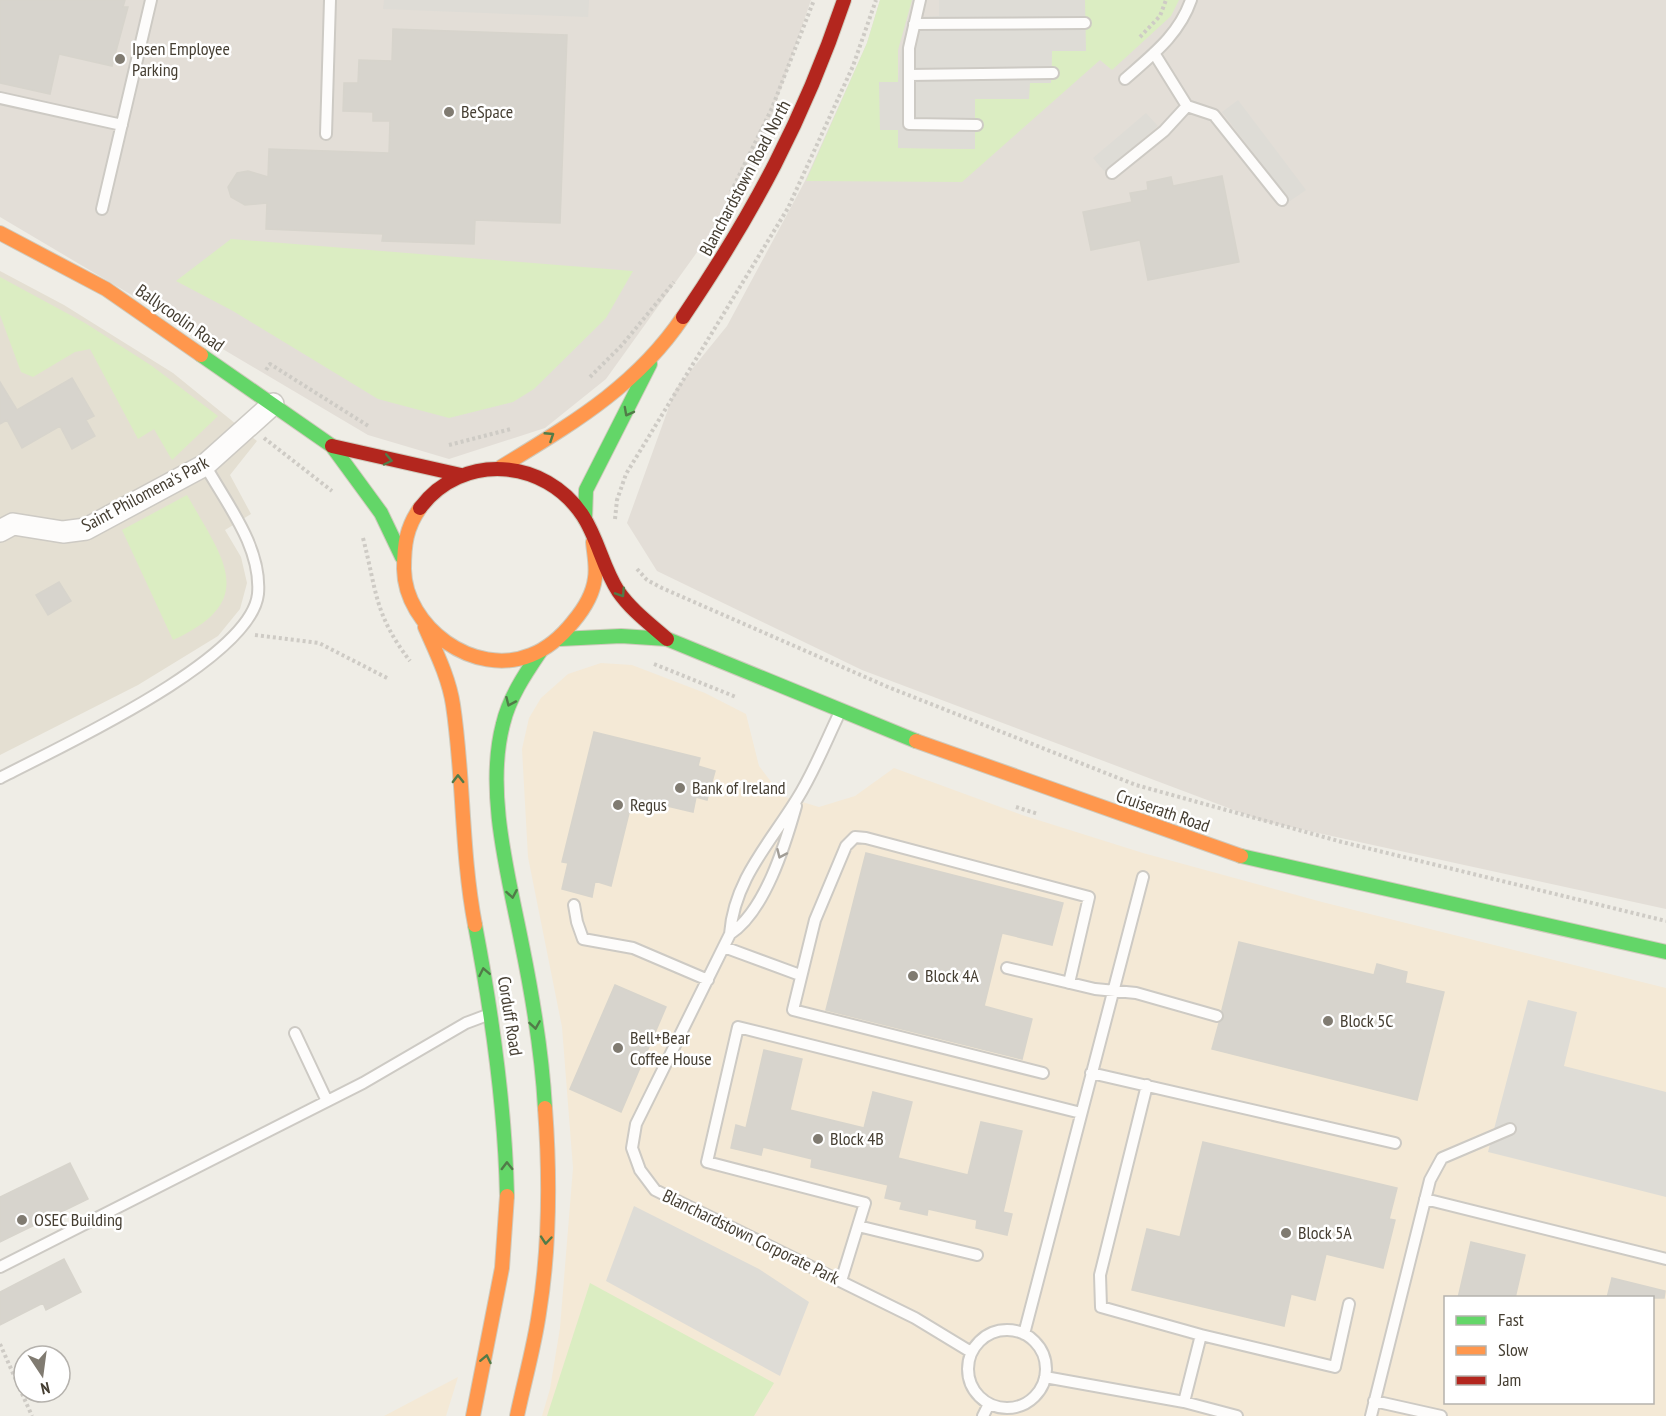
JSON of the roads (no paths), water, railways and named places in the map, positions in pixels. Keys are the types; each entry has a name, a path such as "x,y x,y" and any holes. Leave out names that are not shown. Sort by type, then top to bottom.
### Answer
{"main road":[{"name":"Blanchardstown Road North","path":"501,467 605,399 652,358 716,271 756,202 793,130 834,33 844,0"},
{"name":"Ballycoolin Road","path":"0,232 106,289 332,446 381,513 402,557"},
{"name":"Blanchardstown Road North","path":"585,519 586,490 635,399 652,358"},
{"name":"Ballycoolin Road","path":"332,446 461,475"},
{"path":"501,467 539,476 560,488 574,502 585,519 593,542 596,574 589,601 577,622 560,639 540,652 515,660 484,660 451,648 424,627 411,605 402,577 402,557 410,524 431,494 461,475 483,468 501,467"},
{"name":"Cruiserath Road","path":"593,542 623,598 668,639"},
{"name":"Corduff Road","path":"424,627 444,671 453,704 467,885 492,1012 503,1099 507,1196 502,1268 490,1340 473,1416"},
{"name":"Cruiserath Road","path":"560,639 621,636 668,639 841,711 1037,787 1248,858 1666,952"},
{"name":"Corduff Road","path":"517,1416 541,1302 547,1231 547,1164 545,1102 537,1034 506,862 498,771 500,737 507,709 520,680 540,652"}],"street":[{"name":"Saint Philomena's Park","path":"0,531 13,524 63,532 86,530 205,465 273,404"}],"lane":[{"path":"102,209 151,0"},
{"path":"326,134 330,0"},
{"path":"920,0 909,48 909,124 977,125"},
{"path":"1125,79 1167,42 1184,19 1191,0"},
{"path":"914,24 1085,23"},
{"path":"1154,53 1187,106 1214,115 1282,200"},
{"path":"909,75 1053,73"},
{"path":"0,98 122,124"},
{"path":"1112,173 1164,131 1187,106"},
{"path":"0,778 165,690 219,651 248,619 258,595 257,569 250,545 205,465"},
{"name":"Blanchardstown Corporate Park","path":"841,711 798,798 758,855 732,914 730,934 636,1124 632,1148 640,1170 655,1190 915,1318 971,1352"},
{"name":"Blanchardstown Corporate Park","path":"730,934 742,926 764,890 785,846 798,798"},
{"path":"1043,1073 793,1010 815,920 846,846 855,837 1089,897 1069,983"},
{"path":"1024,1334 1143,876"},
{"path":"574,905 583,939 633,948 708,980"},
{"path":"724,947 800,975"},
{"path":"1007,968 1069,983 1136,993 1217,1016"},
{"path":"0,1267 327,1101 466,1023 492,1012"},
{"path":"841,1281 865,1203 707,1162 738,1027 1081,1113"},
{"path":"295,1033 327,1101"},
{"path":"1091,1073 1395,1143"},
{"path":"1147,1085 1100,1275 1101,1307 1201,1335 1335,1367 1349,1304"},
{"path":"1371,1416 1430,1180 1442,1158 1510,1129"},
{"path":"1425,1199 1666,1259"},
{"path":"858,1226 977,1255"},
{"path":"1000,1331 1024,1334 1042,1352 1045,1377 1041,1388 1023,1404 1006,1408 989,1404 972,1387 968,1364 971,1352 983,1338 1000,1331"},
{"path":"1184,1402 1201,1335"},
{"path":"1045,1377 1184,1402 1236,1416"},
{"path":"1374,1401 1441,1416"},
{"path":"983,1416 989,1404"}],"place":[{"name":"Ipsen Employee Parking","path":"120,59"},
{"name":"BeSpace","path":"449,112"},
{"name":"Bank of Ireland","path":"680,788"},
{"name":"Regus","path":"618,805"},
{"name":"Block 4A","path":"913,976"},
{"name":"Block 5C","path":"1328,1021"},
{"name":"Bell+Bear Coffee House","path":"618,1048"},
{"name":"Block 4B","path":"818,1139"},
{"name":"OSEC Building","path":"22,1220"},
{"name":"Block 5A","path":"1286,1233"}]}
